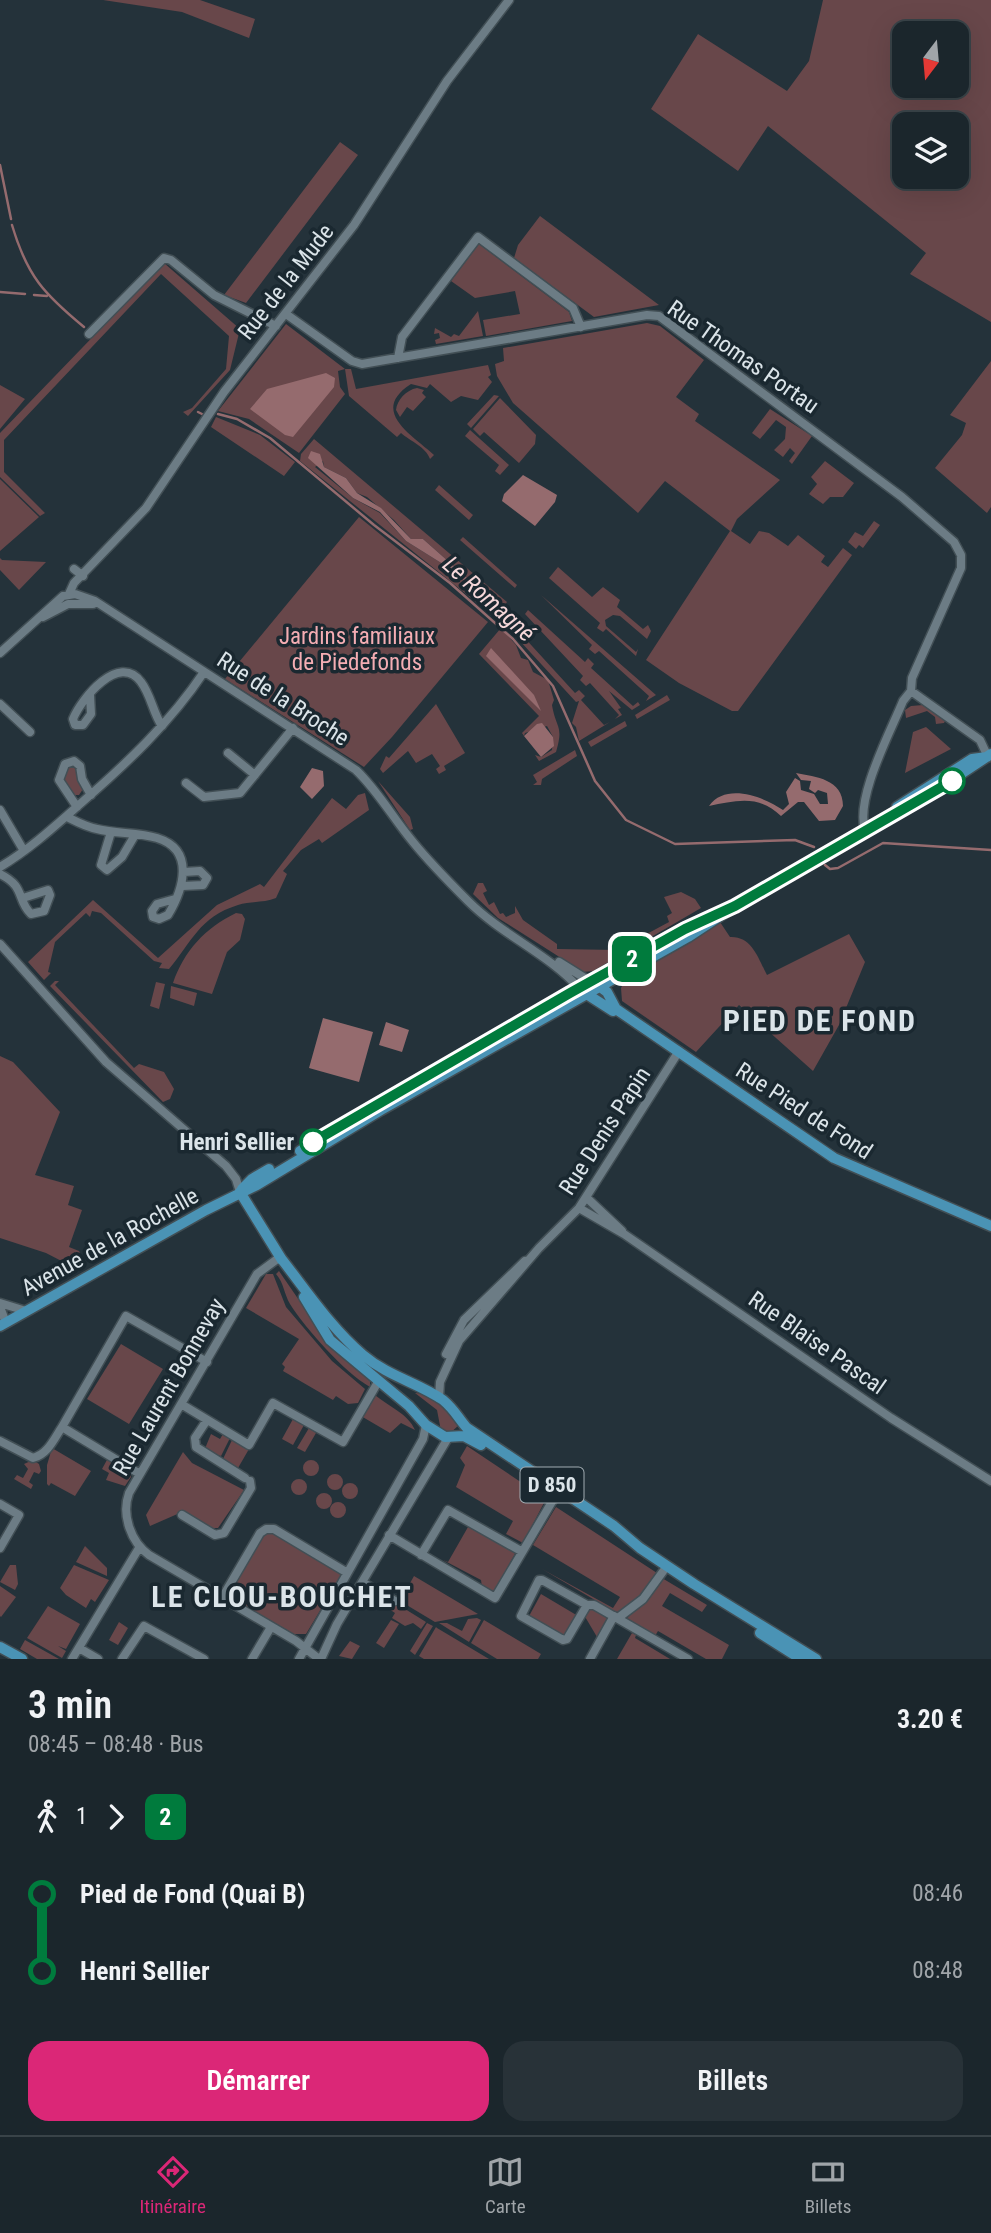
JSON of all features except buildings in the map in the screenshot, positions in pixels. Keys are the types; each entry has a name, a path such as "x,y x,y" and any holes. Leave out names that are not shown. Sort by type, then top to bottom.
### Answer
{"main road":[{"name":"Avenue de la Rochelle","path":"596,984 621,974 688,937 735,906 926,797 990,756"},
{"path":"865,830 880,817 972,759 990,756"},
{"name":"Avenue de la Rochelle","path":"3,1325 240,1192 252,1179 327,1133 596,984 685,929 735,906"},
{"path":"621,974 613,990 615,1000 642,1026"},
{"path":"596,984 617,1009 666,1042"},
{"path":"583,991 666,1042"},
{"name":"Rue Pied de Fond","path":"666,1042 834,1158 991,1226"},
{"name":"D 850","path":"240,1192 330,1340 410,1406 426,1425 453,1437 476,1441 727,1606 816,1659"},
{"name":"D 850","path":"280,1257 338,1331 363,1356 392,1376 439,1398 460,1415 463,1424 614,1526 640,1548"},
{"path":"410,1406 410,1395 422,1389"},
{"path":"453,1437 463,1424"},
{"name":"D 850","path":"727,1606 790,1656 801,1659"},
{"path":"0,1647 22,1659"}],"street":[{"name":"Rue de la Mude","path":"28,627 53,603 69,594 74,583 82,577 111,540 146,508 206,417 354,225 447,81 509,0"},
{"path":"398,358 402,337 478,237 573,308 581,327"},
{"path":"89,334 164,258 171,260 214,295 276,326"},
{"name":"Rue Thomas Portau","path":"286,314 355,363 647,315 662,318 893,489 954,542 961,555 961,568 912,678 911,691 903,701 865,800 862,819 865,830"},
{"path":"74,569 82,577 79,595"},
{"path":"69,594 79,595"},
{"path":"0,653 28,627 58,608 65,600 79,595"},
{"name":"Rue de la Broche","path":"79,595 103,607 293,728 364,778 419,849 477,910"},
{"path":"58,608 80,602 103,607"},
{"path":"90,695 111,675 122,672 133,675 144,686 162,726"},
{"path":"0,867 67,817 91,795 162,726 204,672"},
{"path":"911,691 980,740 990,756"},
{"path":"0,704 30,732"},
{"path":"186,783 204,797 236,794 243,790 293,728"},
{"path":"228,753 254,775"},
{"path":"78,807 59,780 65,764 74,761 80,766 82,779 91,795"},
{"path":"0,810 24,851"},
{"path":"67,817 88,827 166,841 180,857 184,872 183,886 175,899"},
{"path":"111,832 101,865 107,870 122,857 135,835"},
{"path":"183,886 203,885 206,878 200,871 184,872"},
{"path":"0,874 14,883 23,898"},
{"path":"477,910 596,984"},
{"path":"477,910 561,970 583,991"},
{"name":"D 850","path":"0,944 106,1062 226,1167 236,1179 240,1192"},
{"name":"Rue Denis Papin","path":"439,1398 440,1382 459,1340 530,1258 587,1198 679,1051"},
{"name":"Rue Blaise Pascal","path":"587,1198 624,1234"},
{"name":"Rue Blaise Pascal","path":"579,1208 624,1234 891,1418 991,1481"},
{"name":"Rue Laurent Bonnevay","path":"139,1548 127,1515 127,1499 257,1275 280,1257"},
{"name":"Rue Denis Papin","path":"422,1389 437,1375 458,1327 514,1269 530,1258"},
{"path":"3,1325 0,1305 26,1311"},
{"path":"0,1441 33,1458 40,1456 62,1427 127,1316 206,1362"},
{"path":"181,1405 248,1445 273,1403 343,1442 378,1381"},
{"path":"182,1516 215,1535 224,1533 251,1488 247,1480 196,1447 195,1438 207,1420"},
{"path":"299,1659 423,1439 426,1425"},
{"path":"62,1427 140,1474"},
{"path":"72,1659 139,1548 296,1641 303,1650 320,1659 389,1535 453,1437"},
{"path":"389,1535 495,1598 556,1495"},
{"path":"0,1504 19,1515 0,1548"},
{"path":"421,1555 448,1510 522,1551"},
{"path":"222,1598 260,1533 267,1529 274,1529 346,1572"},
{"path":"590,1659 616,1617 643,1600 667,1566"},
{"path":"587,1605 567,1639 563,1640 521,1616 539,1580 587,1605 594,1605 688,1659"},
{"path":"362,1582 395,1601"},
{"path":"122,1659 144,1626 204,1659"},
{"path":"252,1659 271,1627"},
{"path":"79,1648 98,1659"}],"green space":[{"path":"103,0 200,0 255,19 249,38 182,12"},
{"path":"823,0 991,0 991,322 910,274 926,253 768,126 738,171 651,109 698,34 787,91 809,61"},
{"path":"340,142 358,155 246,303 224,295"},
{"path":"540,216 659,305 594,317 514,258 518,245"},
{"path":"479,244 569,312 572,321 486,336 483,320 520,314 515,291 475,298 451,281"},
{"path":"164,263 240,329 230,370 188,416 183,412 192,408 226,369 229,336 161,274 4,440 4,472 45,513 40,516 0,477 0,433"},
{"path":"478,311 483,336 436,344 435,340 440,338 439,333 434,334 435,328 451,337 454,334 459,336"},
{"path":"647,323 660,326 704,360 676,397 699,414 695,421 780,480 737,519 731,531 750,544 759,531 769,533 788,546 798,535 825,556 821,562 828,567 843,548 852,555 738,711 732,711 679,683 646,660 730,531 665,481 638,513 513,403 497,376 495,364 504,361 503,348"},
{"path":"286,324 345,369 338,371 340,387 345,394 299,453 249,419 218,411"},
{"path":"991,361 991,507 987,513 935,468 962,435 966,423 950,415"},
{"path":"488,365 491,375 488,377 492,382 478,400 461,396 451,402 430,384 427,388 411,384 399,394 394,404 398,422 434,455 430,459 421,448 401,433 397,437 349,396 345,369 351,369 356,389"},
{"path":"0,385 25,399 0,429"},
{"path":"417,388 424,390 422,393 426,397 413,411 407,407 400,417 396,410 398,403 406,393"},
{"path":"494,395 499,396 471,428 467,424"},
{"path":"500,398 536,435 535,444 519,463 484,432 480,436 473,429"},
{"path":"770,409 812,436 792,464 789,461 795,453 790,448 783,457 774,450 785,439 786,427 776,420 760,439 752,433"},
{"path":"216,417 260,435 295,462 284,476 211,427"},
{"path":"470,430 509,465 500,475 495,471 499,465 465,436"},
{"path":"314,439 507,602 496,618 300,461 301,454","holes":["323,461 324,467 346,478 357,493 367,497 411,539 423,539 483,592 497,600 483,599 454,571 406,541 380,513 353,498 315,467"]},
{"path":"825,461 854,483 843,497 830,497 823,504 809,494 817,484 811,477"},
{"path":"0,479 39,517 0,551"},
{"path":"439,485 473,515 469,520 435,490"},
{"name":"Jardins familiaux de Piedefonds","path":"359,517 488,622 364,767 225,679"},
{"path":"874,521 880,525 863,548 859,545 856,549 848,542 855,532 863,536"},
{"path":"463,537 517,585 515,588 460,540"},
{"path":"0,558 46,562 19,590 0,570"},
{"path":"558,567 592,597 603,587 620,600 617,607 643,629 648,625 651,631 647,639 620,616 613,615 605,620 606,626 636,652 638,649 636,656 606,629 603,632 597,628 600,623 549,578"},
{"path":"541,595 656,695 646,701 649,696 599,651 595,654 589,649 592,645"},
{"path":"528,610 585,662 588,658 594,664 591,668 633,706 638,702 640,705 632,710 609,691 621,708 618,709 622,715 615,719 619,715 590,683 586,686 580,680 583,676 525,614"},
{"path":"511,623 575,693 579,690 585,696 581,700 604,725 610,722 579,741 576,727 572,723 579,701 576,702 507,627"},
{"path":"501,628 516,645 521,658 528,660 533,672 548,680 554,700 552,705 559,732 556,752 539,761 535,755 541,757 552,750 553,737 547,726 525,733 524,736 522,733 539,716 479,654"},
{"path":"667,695 670,700 637,719 635,715"},
{"path":"436,704 465,753 444,766 446,770 439,774 436,769 440,766 432,754 416,763 408,751 383,773 380,769 386,756 389,758"},
{"path":"923,705 945,721 944,723 936,724 935,717 927,711 906,718 905,710 911,706"},
{"path":"625,721 627,726 591,747 588,742"},
{"path":"926,727 951,749 905,773 913,732"},
{"path":"575,750 577,756 542,779 541,785 533,785 537,782 533,775"},
{"path":"68,765 78,768 83,789 79,795 74,795 62,782"},
{"path":"378,781 410,817 413,829 410,830"},
{"path":"365,793 369,810 322,843 319,839 301,850 283,871 287,874 276,898 238,905 214,916 197,931 169,969 159,968 162,963 154,961 101,913 92,911 90,917 86,913 55,942 48,972 51,973 44,980 28,962 93,900 158,958 217,905 260,884 264,887 332,798 346,809 358,795"},
{"path":"478,883 483,883 487,891 483,893 489,905 494,902 500,914 503,913 506,917 515,913 515,906 523,920 557,944 557,949 617,950 669,922 667,916 672,913 664,897 681,892 695,899 701,908 593,971 583,972 498,918 473,894"},
{"path":"236,913 242,914 245,919 240,940 227,952 212,994 173,983 183,961 205,933"},
{"path":"720,922 730,937 749,944 767,975 849,934 865,962 839,1025 813,1071 739,1005 696,1052 622,1001 621,988 626,978"},
{"path":"59,981 55,985 134,1068 139,1064 164,1072 174,1089 170,1099 163,1102 50,986"},
{"path":"156,982 165,984 159,1009 150,1006"},
{"path":"171,986 197,993 194,1006 170,998"},
{"path":"0,1056 13,1062 60,1112 35,1175 74,1186 68,1205 82,1210 69,1247 79,1251 84,1262 75,1268 46,1253 0,1238"},
{"path":"279,1271 329,1344 370,1379 370,1387 337,1361 297,1314 276,1274"},
{"path":"266,1274 273,1274 286,1307 332,1361 365,1389 358,1403 348,1404 336,1396 333,1400 283,1371 285,1367 282,1364 299,1339 246,1308"},
{"path":"121,1344 163,1369 129,1424 87,1399"},
{"path":"415,1393 440,1403 459,1425 449,1434 441,1431 437,1410"},
{"path":"374,1394 402,1414 415,1430 401,1423 390,1433 361,1416"},
{"path":"293,1419 304,1425 293,1445 282,1439"},
{"path":"309,1428 316,1433 305,1452 297,1448"},
{"path":"211,1434 220,1439 223,1434 230,1438 221,1456 204,1451"},
{"path":"232,1440 249,1449 238,1468 223,1459"},
{"path":"467,1446 546,1499 523,1543 506,1534 513,1521 456,1487 465,1465 460,1458"},
{"path":"52,1448 91,1471 75,1496 51,1483 49,1486 47,1484 47,1465"},
{"path":"183,1452 192,1463 244,1490 218,1528 210,1528 182,1512 150,1526 146,1515"},
{"path":"108,1458 129,1470 131,1477 125,1486 106,1480 109,1473 102,1469"},
{"path":"33,1460 39,1464 41,1471 39,1474 34,1472 29,1482 33,1485 31,1489 14,1479 17,1475 23,1478 28,1469 24,1464"},
{"path":"311,1460 317,1462 317,1474 311,1476 305,1474 303,1468 305,1462"},
{"path":"335,1474 341,1476 341,1488 335,1490 329,1488 327,1482 329,1476"},
{"path":"296,1479 302,1479 307,1487 305,1493 296,1495 291,1490 291,1484"},
{"path":"350,1483 356,1485 356,1497 350,1499 344,1497 342,1491 344,1485"},
{"path":"321,1493 327,1493 332,1501 330,1507 321,1509 316,1504 316,1498"},
{"path":"335,1502 341,1502 346,1510 344,1516 335,1518 330,1513 330,1507"},
{"path":"556,1507 657,1573 642,1596 617,1613 542,1569 613,1608 620,1597 533,1545"},
{"path":"465,1522 516,1552 493,1593 482,1587 481,1580 443,1560 448,1562 468,1527"},
{"path":"269,1530 342,1574 306,1634 294,1634 228,1596 263,1533"},
{"path":"85,1546 107,1568 107,1576 76,1562"},
{"path":"10,1565 16,1565 18,1584 15,1590 0,1582"},
{"path":"74,1565 109,1580 95,1602 91,1599 86,1608 60,1588"},
{"path":"414,1576 478,1614 435,1622 400,1601"},
{"path":"662,1578 707,1605 702,1612 670,1593 662,1606 729,1645 722,1659 706,1659 658,1631 655,1636 627,1618 651,1596"},
{"path":"0,1586 16,1597 1,1617 0,1616"},
{"path":"541,1594 578,1616 566,1635 562,1637 528,1618"},
{"path":"397,1604 426,1622 421,1629 413,1623 405,1626 392,1618 395,1613 389,1609"},
{"path":"48,1606 80,1624 66,1649 58,1646 66,1651 62,1658 27,1638"},
{"path":"590,1607 607,1618 597,1637 584,1615"},
{"path":"468,1619 481,1620 469,1642 439,1623 447,1623 462,1631"},
{"path":"391,1620 399,1624 384,1648 376,1643"},
{"path":"484,1620 541,1654 538,1659 497,1659 471,1643"},
{"path":"119,1622 128,1628 118,1645 109,1640"},
{"path":"427,1623 433,1626 415,1655 410,1651"},
{"path":"436,1627 489,1659 424,1659 419,1656"},
{"path":"632,1633 636,1635 635,1638 670,1659 617,1659"},
{"path":"25,1640 59,1659 37,1659 20,1649"},
{"path":"350,1641 360,1646 352,1659 339,1656"}],"water":[{"path":"326,373 335,378 334,387 293,437 285,435 250,409 267,389"},
{"path":"311,451 320,454 324,467 346,478 357,493 381,508 411,539 423,539 483,592 497,600 497,605 492,607 454,571 406,541 380,512 353,498 308,458"},
{"path":"523,475 557,495 555,502 535,526 502,501 504,494"},
{"path":"491,648 534,695 541,711 486,656"},
{"path":"542,723 553,737 554,746 541,757 524,736 537,724"},
{"path":"312,768 323,771 324,786 312,799 300,787"},
{"path":"796,773 827,781 838,790 843,806 835,820 819,821 804,802 798,802 781,816 764,804 755,802 737,801 709,806 716,799 735,793 756,797 783,810 789,804 786,792 795,778 800,781 801,790 814,794 820,804 828,804 827,793 818,790 815,793 809,789 811,781 801,780"},
{"path":"323,1018 373,1032 359,1082 309,1068"},
{"path":"386,1022 409,1030 402,1052 379,1045"}],"waterway":[{"name":"Le Romagné","path":"0,165 11,219"},
{"name":"Le Romagné","path":"12,225 24,258 39,283 84,327"},
{"path":"0,292 25,294"},
{"path":"34,295 47,296"},
{"name":"Le Romagné","path":"198,412 202,414"},
{"name":"Le Romagné","path":"218,414 237,419 270,438 374,525 450,583 513,639 553,686 595,781 626,820 675,844 795,840 814,847"},
{"name":"Le Romagné","path":"825,865 830,869 838,868 883,843 991,850"}],"bus line":[{"name":"2","path":"313,1142 570,993 685,929 735,906 952,781"}],"place":[{"name":"Henri Sellier","path":"313,1142"}],"district":[{"name":"PIED DE FOND","path":"820,1020"},
{"name":"LE CLOU-BOUCHET","path":"282,1596"}]}
